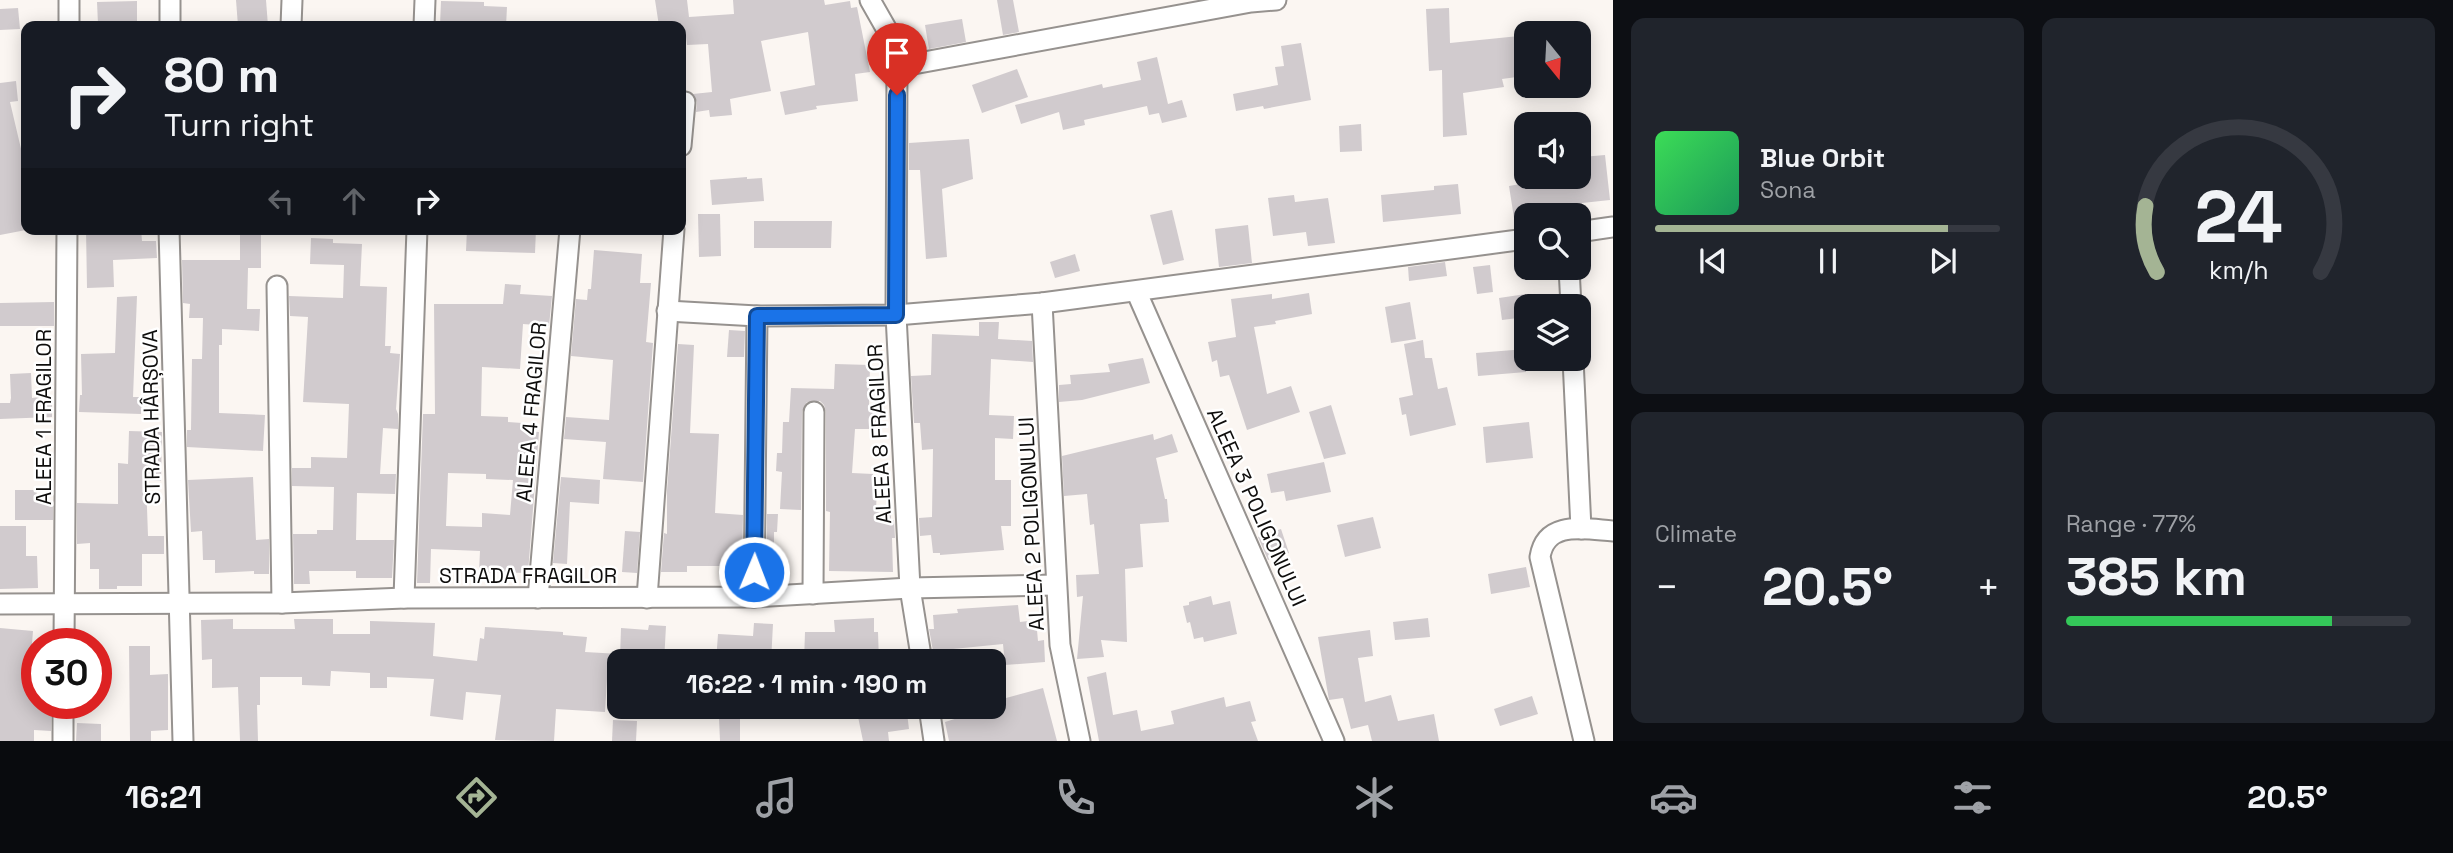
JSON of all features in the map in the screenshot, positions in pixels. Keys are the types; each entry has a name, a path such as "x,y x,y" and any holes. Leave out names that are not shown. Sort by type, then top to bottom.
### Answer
{"street":[{"path":"69,0 69,21"},
{"path":"170,0 170,21"},
{"path":"291,21 292,0"},
{"path":"424,21 425,0"},
{"name":"ALEEA 8 FRAGILOR","path":"870,0 895,44 897,67 896,315 910,588 920,649"},
{"path":"897,67 1251,2 1276,0"},
{"path":"1591,230 1613,227"},
{"name":"ALEEA 1 FRAGILOR","path":"64,628 67,235"},
{"name":"STRADA HÂRȘOVA","path":"169,235 183,741"},
{"path":"404,598 417,235"},
{"name":"ALEEA 4 FRAGILOR","path":"538,598 569,235"},
{"path":"647,598 673,235"},
{"path":"667,312 757,316 896,315 1042,303 1137,293 1514,241"},
{"path":"276,286 282,603"},
{"name":"ALEEA 3 POLIGONULUI","path":"1137,293 1334,741"},
{"name":"ALEEA 2 POLIGONULUI","path":"1042,303 1060,645 1080,741"},
{"path":"754,597 757,316"},
{"path":"1574,371 1581,529"},
{"path":"813,594 814,412"},
{"path":"1584,741 1540,557 1543,543 1548,536 1562,531 1613,531"},
{"name":"STRADA FRAGILOR","path":"0,604 282,603 404,598 754,597 910,588 1056,585"},
{"path":"63,719 63,741"},
{"path":"931,719 934,741"}],"building":[{"path":"236,0 266,0 268,21 238,21"},
{"path":"655,0 687,0 689,17 734,14 733,0 824,0 825,5 850,1 851,8 857,7 870,72 855,74 858,101 816,106 817,109 785,115 780,92 815,85 808,32 761,41 771,91 730,99 732,115 710,117 709,110 696,112 697,102 693,94 712,92 708,44 687,45 686,21 658,21"},
{"path":"997,0 1013,0 1019,32 1003,35"},
{"path":"137,1 137,21 98,21 97,2"},
{"path":"441,1 484,2 484,6 507,7 506,21 440,21"},
{"path":"18,8 20,29 0,30 0,9"},
{"path":"1449,8 1450,43 1514,37 1514,77 1502,79 1504,87 1463,93 1467,135 1443,137 1442,70 1429,71 1426,9"},
{"path":"962,19 966,42 929,49 925,25"},
{"path":"1301,43 1311,100 1236,111 1233,94 1278,85 1275,67 1284,66 1281,46"},
{"path":"1157,57 1168,104 1182,100 1187,117 1162,123 1159,113 1149,115 1147,106 1084,120 1085,125 1063,130 1059,112 1021,124 1015,105 1102,84 1103,88 1141,80 1137,62"},
{"path":"1017,69 1028,97 982,113 972,85"},
{"path":"16,81 18,101 10,102 21,149 21,231 0,235 0,83"},
{"path":"1361,124 1362,151 1340,152 1339,126"},
{"path":"969,139 973,179 942,189 947,257 926,259 920,170 909,170 909,143"},
{"path":"1605,155 1610,200 1582,203 1514,203 1514,218 1509,186 1514,185 1514,189 1591,189 1591,156"},
{"path":"762,178 764,201 712,205 710,180"},
{"path":"1458,184 1461,214 1383,222 1381,195 1434,190 1434,186"},
{"path":"1294,195 1295,202 1328,198 1335,243 1308,246 1306,232 1273,236 1268,198"},
{"path":"1172,210 1184,260 1163,265 1150,215"},
{"path":"698,214 720,214 721,256 699,257"},
{"path":"754,221 832,221 831,248 754,248"},
{"path":"1248,225 1252,263 1219,267 1215,229"},
{"path":"86,235 142,235 142,241 156,241 157,258 113,260 114,287 87,288"},
{"path":"240,235 261,235 261,268 248,268 247,309 260,309 259,331 222,329 222,345 219,345 219,413 265,415 263,451 187,447 187,430 191,430 192,359 202,359 203,318 189,318 190,304 183,303 182,260 240,260"},
{"path":"467,235 536,235 535,253 466,251"},
{"path":"311,238 333,239 333,243 362,244 360,286 387,287 385,346 391,346 390,353 400,354 396,409 398,429 383,428 380,474 396,474 395,494 357,493 356,540 394,540 392,578 356,578 356,571 309,571 310,584 294,584 293,534 317,534 317,530 333,530 334,487 292,486 292,468 311,468 311,457 347,458 349,404 303,402 308,317 290,316 289,296 343,298 344,265 310,264"},
{"path":"594,250 642,254 640,283 651,283 646,342 653,343 643,482 603,479 606,442 564,439 566,417 609,420 613,360 571,356 576,299 587,300 588,289 591,289"},
{"path":"1075,254 1080,271 1055,278 1050,262"},
{"path":"1445,262 1447,276 1409,281 1408,267"},
{"path":"1490,265 1493,292 1477,294 1473,267"},
{"path":"505,284 521,285 520,294 552,296 549,326 523,324 520,369 482,367 481,416 508,417 508,422 522,423 522,431 539,432 528,573 479,572 480,551 431,549 430,583 417,583 423,414 435,414 434,304 503,304","holes":["448,473 486,474 486,479 513,480 510,515 482,513 482,527 446,526"]},
{"path":"1309,293 1312,314 1254,327 1267,394 1291,386 1300,412 1247,430 1229,375 1220,377 1217,360 1212,362 1208,342 1236,337 1231,299 1272,294 1272,299"},
{"path":"137,296 133,397 142,397 141,414 79,412 82,395 81,354 115,353 117,297"},
{"path":"1514,296 1514,318 1502,320 1499,298"},
{"path":"54,302 54,326 0,326 0,303"},
{"path":"1410,302 1416,339 1391,343 1385,307"},
{"path":"979,322 999,322 998,339 1032,341 1033,362 991,359 989,415 1014,416 1013,439 995,438 995,480 1011,480 1011,526 1001,526 1004,550 940,555 933,553 931,535 920,536 919,518 932,517 933,449 922,450 920,423 914,423 911,376 931,375 932,334 979,336"},
{"path":"729,330 745,331 744,357 727,357"},
{"path":"1423,340 1425,358 1432,358 1438,389 1447,387 1456,425 1410,436 1406,414 1402,415 1399,398 1413,395 1404,344"},
{"path":"678,344 694,345 690,433 719,434 715,513 743,515 740,577 723,576 723,566 687,566 687,572 661,572 664,533 667,534 667,491"},
{"path":"1514,350 1514,371 1526,372 1478,376 1476,353"},
{"path":"1143,358 1150,383 1082,400 1059,402 1059,385 1071,384 1070,375 1110,372 1108,364"},
{"path":"835,364 870,365 869,407 880,407 880,429 855,429 852,473 873,474 873,482 877,482 876,512 891,512 895,538 892,538 893,572 829,571 830,512 826,511 826,412 820,401 807,402 802,411 801,510 780,509 782,472 776,471 777,453 782,453 783,422 789,422 791,388 834,389"},
{"path":"31,373 32,398 39,397 39,402 52,402 52,417 0,419 0,403 10,403 10,374"},
{"path":"1331,405 1346,454 1324,459 1309,412"},
{"path":"1529,422 1533,458 1486,463 1483,427"},
{"path":"129,431 162,432 161,481 146,480 148,536 164,536 164,554 142,554 142,586 99,589 99,569 90,569 90,543 77,544 77,503 118,504 118,463 128,464"},
{"path":"1153,434 1154,440 1172,434 1178,452 1156,458 1167,499 1169,522 1140,524 1143,567 1125,569 1127,642 1101,640 1104,657 1077,659 1083,596 1077,597 1076,575 1099,574 1094,524 1090,525 1087,494 1064,496 1062,456"},
{"path":"1324,462 1331,492 1286,501 1284,491 1271,493 1267,474"},
{"path":"253,477 256,540 269,539 269,574 254,574 254,571 215,573 215,560 203,560 202,531 191,532 188,480"},
{"path":"561,477 600,480 599,504 570,502 567,564 553,563"},
{"path":"15,490 37,490 36,498 47,498 47,502 53,502 53,520 15,520"},
{"path":"767,514 778,514 777,532 774,532 774,568 767,568"},
{"path":"1373,517 1381,548 1345,557 1337,525"},
{"path":"0,526 26,526 26,556 37,556 38,588 0,589"},
{"path":"1281,529 1289,553 1268,560 1258,537"},
{"path":"625,531 640,532 637,573 622,572"},
{"path":"1526,567 1530,587 1491,594 1488,574"},
{"path":"1211,596 1213,605 1230,601 1237,634 1204,642 1203,637 1194,639 1183,606"},
{"path":"1018,605 1020,622 1036,620 1038,641 1044,640 1045,662 1006,665 1006,649 1003,649 1003,644 933,649 929,629 934,629 933,615 958,613 957,609"},
{"path":"874,618 879,649 804,649 805,632 835,632 834,620"},
{"path":"1428,618 1430,637 1395,640 1393,622"},
{"path":"233,619 233,629 295,629 294,619 333,619 333,634 370,634 370,621 435,623 433,656 477,661 480,638 484,639 485,627 563,632 563,635 587,637 585,652 607,653 605,712 556,709 554,741 495,740 501,695 466,692 463,720 430,716 434,679 387,677 387,688 370,688 370,673 331,671 330,686 302,685 302,677 260,677 260,705 257,705 258,741 240,741 238,687 212,688 212,659 202,660 201,620"},
{"path":"754,623 773,624 772,649 717,649 718,634 753,636"},
{"path":"649,625 666,626 665,649 620,649 621,628 648,630"},
{"path":"0,628 21,630 21,719 51,719 51,731 34,730 34,741 0,741"},
{"path":"1370,630 1373,656 1358,658 1365,702 1391,695 1398,721 1434,714 1439,741 1372,741 1368,725 1351,729 1343,698 1329,700 1318,637"},
{"path":"129,646 150,646 150,675 168,674 168,730 151,731 151,741 130,741"},
{"path":"1106,672 1113,715 1137,710 1141,731 1174,724 1171,711 1224,697 1226,707 1250,701 1256,721 1251,722 1258,741 1099,741 1087,677"},
{"path":"1043,688 1057,741 949,741 945,722 955,719 1006,719 1006,698"},
{"path":"1532,696 1538,714 1500,726 1494,709"},
{"path":"719,719 740,719 740,741 720,741"},
{"path":"858,719 908,719 909,729 888,732 889,741 863,741"},
{"path":"613,720 637,721 636,741 612,741"},
{"path":"77,723 101,724 101,741 76,741"}],"route":[{"path":"754,572 757,316 896,315 897,95"}]}
